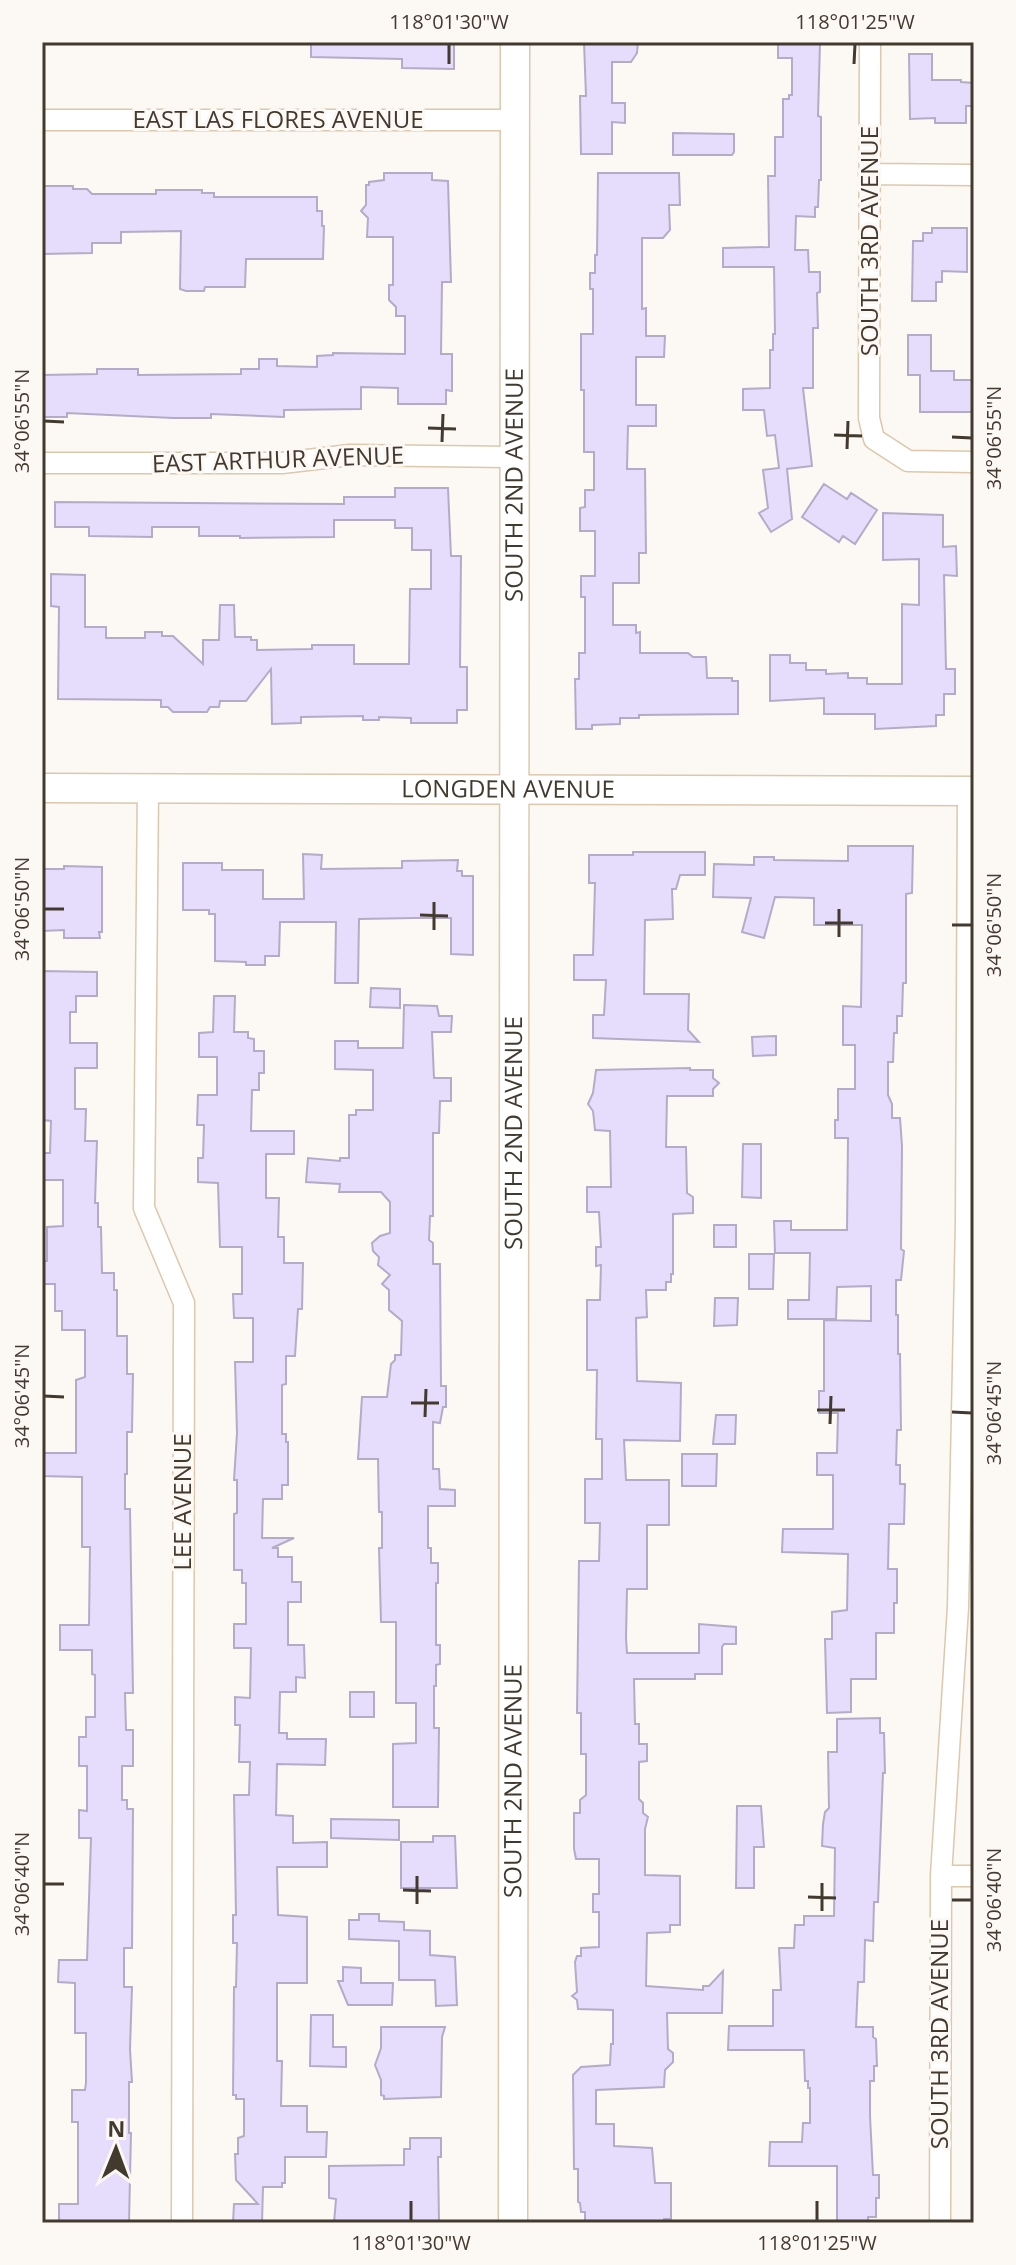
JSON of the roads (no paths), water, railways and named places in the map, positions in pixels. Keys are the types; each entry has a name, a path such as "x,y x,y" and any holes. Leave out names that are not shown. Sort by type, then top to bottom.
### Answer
{"street":[{"name":"SOUTH 2ND AVENUE","path":"513,2223 515,42"},
{"name":"SOUTH 3RD AVENUE","path":"870,42 869,418 874,439 908,461 974,462"},
{"name":"EAST LAS FLORES AVENUE","path":"42,120 514,120"},
{"path":"869,174 974,175"},
{"name":"EAST ARTHUR AVENUE","path":"42,463 282,463 350,455 515,457"},
{"name":"LONGDEN AVENUE","path":"42,788 971,791"},
{"name":"LEE AVENUE","path":"148,788 144,1208 184,1303 182,2223"},
{"name":"SOUTH 3RD AVENUE","path":"940,2223 941,1876 959,1591 971,791"},
{"path":"941,1876 974,1876"}]}
